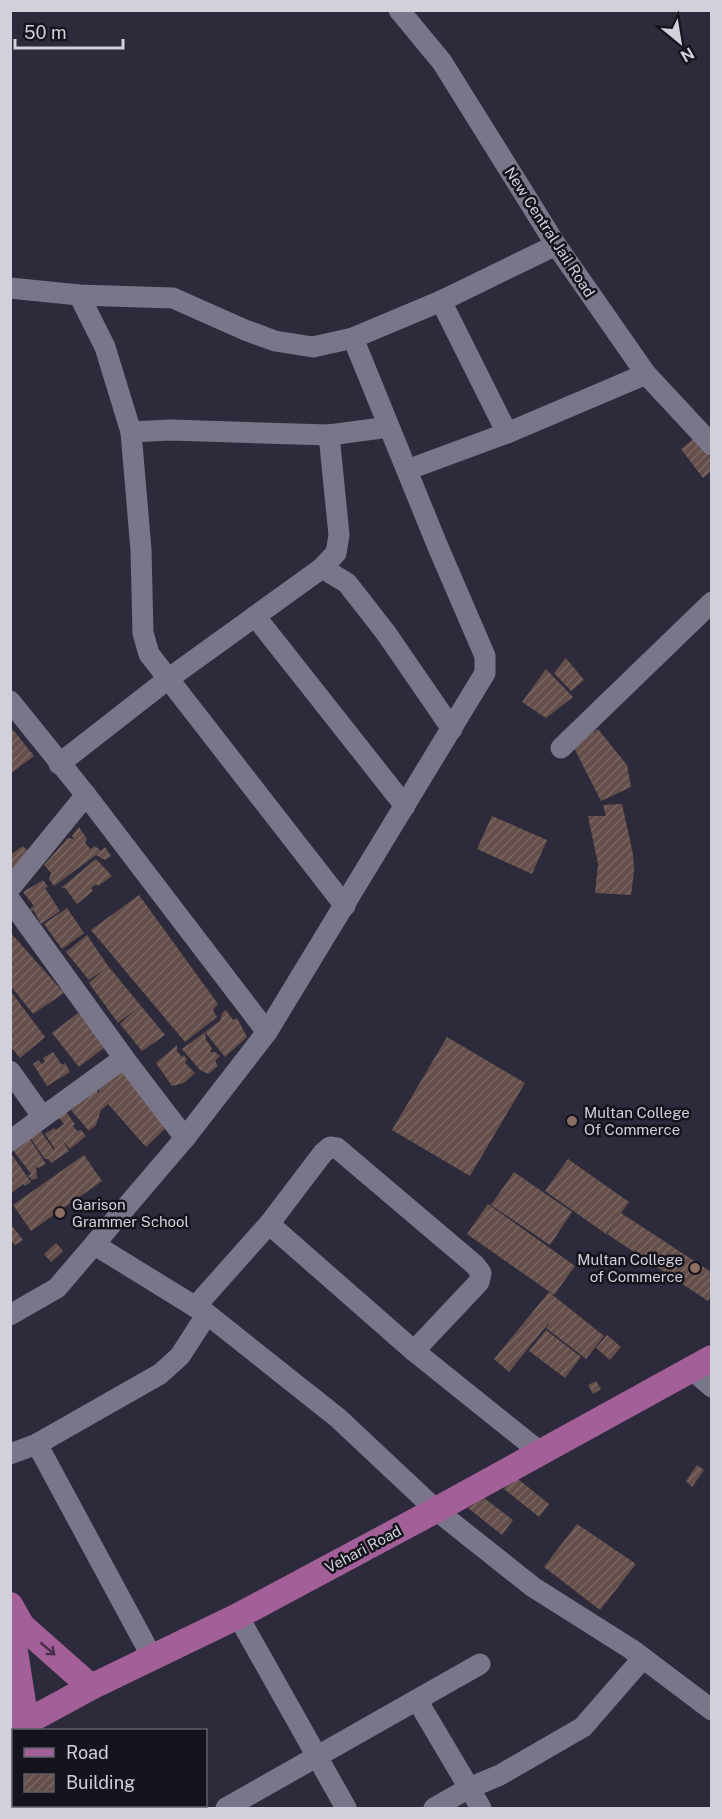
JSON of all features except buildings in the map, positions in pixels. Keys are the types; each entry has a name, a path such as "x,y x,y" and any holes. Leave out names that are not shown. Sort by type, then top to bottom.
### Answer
{"main road":[{"name":"Vehari Road","path":"18,1726 91,1687 238,1616 701,1364"},
{"path":"10,1605 22,1626 91,1687"},
{"path":"10,1638 14,1645 18,1726"}],"street":[{"name":"New Central Jail Road","path":"399,10 442,62 556,245 646,374 711,445"},
{"path":"10,288 79,295 173,298 244,330 275,341 313,347 353,338 441,301 556,245"},
{"path":"79,295 105,347 131,432 141,550 143,633 148,654 345,906"},
{"path":"441,301 507,432"},
{"path":"10,1315 57,1288 185,1138 267,1032 485,673 485,656 353,338"},
{"path":"407,470 507,432 646,374"},
{"path":"131,432 170,430 329,435 389,427"},
{"path":"59,764 168,679 322,568 336,553 339,536 329,435"},
{"path":"322,568 347,582 386,633 452,729"},
{"path":"561,748 711,602"},
{"path":"255,616 405,806"},
{"path":"10,701 86,795 267,1032"},
{"path":"10,888 86,795"},
{"path":"10,900 124,1059 185,1138"},
{"path":"10,1141 124,1059"},
{"path":"10,1071 42,1116"},
{"path":"10,1454 37,1444 160,1374 180,1356 201,1310 330,1147 337,1148 475,1265 481,1273 479,1282 414,1351"},
{"path":"269,1224 414,1351 540,1452"},
{"path":"95,1245 201,1310 338,1418 436,1510 533,1587 643,1658 711,1710"},
{"path":"701,1364 711,1387"},
{"path":"37,1444 152,1657"},
{"path":"238,1616 346,1809"},
{"path":"434,1809 469,1788 500,1775 583,1726 643,1658"},
{"path":"226,1809 480,1664"},
{"path":"417,1700 481,1809"}],"place":[{"name":"Multan College Of Commerce","path":"572,1121"},
{"name":"Garison Grammer School","path":"60,1213"},
{"name":"Multan College of Commerce","path":"695,1268"}]}
